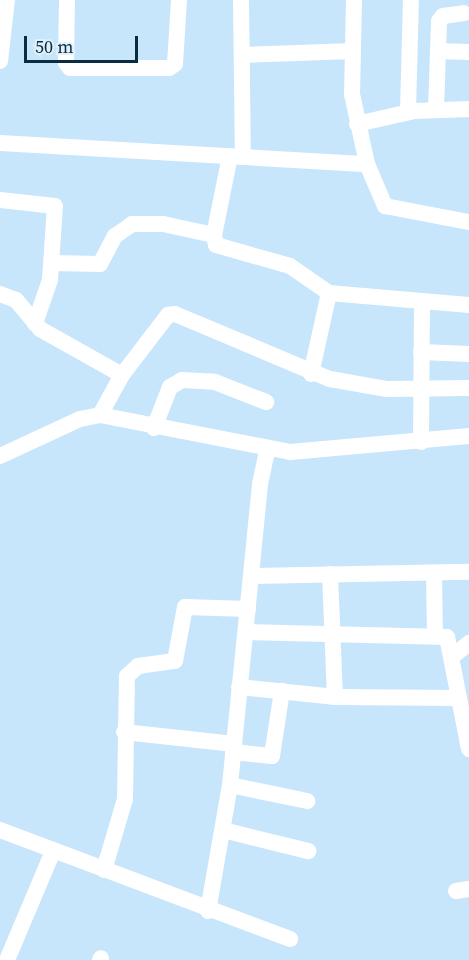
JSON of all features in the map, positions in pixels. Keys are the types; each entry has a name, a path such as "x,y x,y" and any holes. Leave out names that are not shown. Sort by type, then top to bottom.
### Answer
{"street":[{"path":"0,61 7,0"},
{"path":"68,0 68,66 136,68 173,68 179,0"},
{"path":"241,0 242,55 236,157 214,235 216,245 290,266 329,293 469,304"},
{"path":"354,0 352,93 367,164 385,206 469,222"},
{"path":"408,112 411,0"},
{"path":"436,109 439,21 443,16 466,10"},
{"path":"242,55 353,51"},
{"path":"438,51 469,52"},
{"path":"357,124 408,112 469,109"},
{"path":"0,143 367,164"},
{"path":"0,200 56,206 52,263 35,323"},
{"path":"52,263 100,264 115,236 132,224 163,224 214,235"},
{"path":"311,374 329,293"},
{"path":"0,294 16,300 35,323 122,375"},
{"path":"421,442 422,302"},
{"path":"100,415 122,375 168,315 175,314 311,374 358,386 421,390 469,388"},
{"path":"421,352 469,354"},
{"path":"154,428 170,387 182,380 215,382 266,402"},
{"path":"0,456 80,419 100,415 267,450 327,452 469,436"},
{"path":"208,911 230,785 251,576 267,450"},
{"path":"251,576 469,572"},
{"path":"434,573 435,636"},
{"path":"330,574 334,697"},
{"path":"104,870 124,812 127,676 138,666 175,661 185,607 248,609"},
{"path":"246,632 447,637 453,656 469,749"},
{"path":"453,656 469,643"},
{"path":"239,687 334,697 459,698"},
{"path":"124,732 272,756 282,691"},
{"path":"230,785 307,801"},
{"path":"0,830 208,911 290,939"},
{"path":"223,830 308,851"},
{"path":"8,960 53,851"}]}
